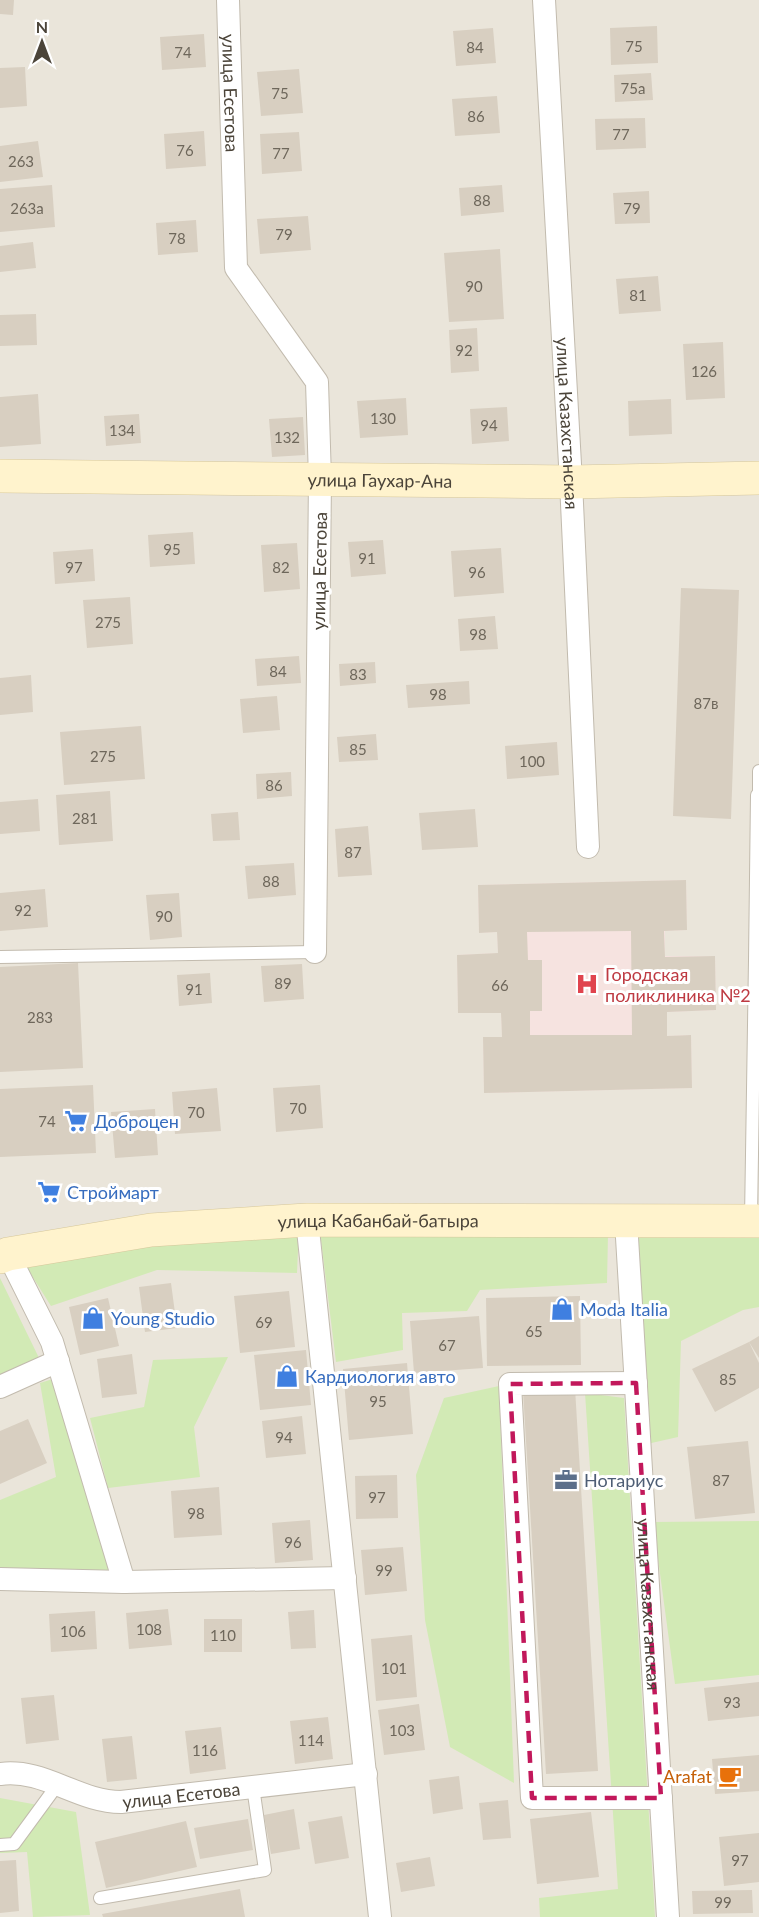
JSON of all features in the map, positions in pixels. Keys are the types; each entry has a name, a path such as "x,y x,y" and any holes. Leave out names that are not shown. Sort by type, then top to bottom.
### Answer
{"street":[{"name":"улица Есетова","path":"228,0 236,267 317,382 320,479 315,952"},
{"name":"улица Казахстанская","path":"544,0 571,482 588,848"},
{"name":"улица Гаухар-Ана","path":"0,476 571,482 759,478"},
{"name":"улица Кабанбай-батыра","path":"3,1247 151,1230 307,1220 755,1221"},
{"path":"307,1220 380,1917"},
{"name":"улица Казахстанская","path":"627,1221 669,1917"},
{"path":"3,1247 52,1342 124,1582"},
{"path":"0,1387 58,1361"},
{"path":"636,1383 510,1384 532,1798 661,1798"},
{"path":"0,1579 124,1582 345,1578"},
{"name":"улица Есетова","path":"0,1774 29,1773 107,1802 366,1774"}],"lane":[{"path":"755,1221 759,771"},
{"path":"0,957 315,952"},
{"path":"0,1845 14,1844 58,1784"},
{"path":"100,1898 264,1870 253,1786"}],"highlighted area":[{"path":"636,1383 661,1798 532,1798 510,1384"}],"shaded area":[{"path":"0,0 759,0 759,1917 0,1917"},
{"name":"Городская поликлиника №2","path":"686,880 687,930 665,931 665,956 715,956 716,1010 667,1012 667,1036 691,1035 692,1088 484,1093 483,1037 502,1037 501,1013 458,1013 457,955 498,953 497,932 479,933 478,885"}],"green space":[{"path":"299,1227 297,1273 157,1270 51,1306 22,1260"},
{"path":"635,1231 759,1233 759,1307 743,1310 681,1341 678,1437 647,1444"},
{"path":"320,1232 608,1235 607,1283 480,1290 467,1311 402,1313 403,1350 336,1362"},
{"path":"0,1278 40,1360 0,1378"},
{"path":"228,1357 194,1427 200,1477 108,1488 90,1418 144,1407 153,1360"},
{"path":"56,1378 115,1575 0,1572 0,1500 56,1477 40,1383"},
{"path":"499,1386 514,1783 450,1747 425,1620 416,1475 444,1398"},
{"path":"585,1393 624,1398 655,1917 540,1917 539,1898 618,1889"},
{"path":"759,1521 759,1675 675,1684 653,1522"},
{"path":"0,1798 76,1812 90,1915 33,1917 27,1852 0,1853"}],"building":[{"path":"0,0 14,0 13,15 0,14"},
{"path":"657,26 658,63 611,65 610,28"},
{"path":"493,28 496,63 456,66 453,31"},
{"path":"204,34 206,67 162,70 160,37"},
{"path":"25,67 27,106 0,108 0,68"},
{"path":"299,69 303,113 261,116 257,72"},
{"path":"651,73 653,100 615,102 614,75"},
{"path":"497,96 500,133 455,136 452,99"},
{"path":"645,118 646,148 596,150 595,119"},
{"path":"204,131 206,166 166,169 164,134"},
{"path":"299,132 302,171 262,174 260,134"},
{"path":"38,141 43,177 0,182 0,146"},
{"path":"52,185 55,227 0,232 0,189"},
{"path":"502,185 504,212 461,216 459,188"},
{"path":"649,191 650,223 615,224 613,193"},
{"path":"308,216 311,250 260,254 257,219"},
{"path":"196,220 198,252 158,255 156,223"},
{"path":"33,242 36,268 0,272 0,246"},
{"path":"500,249 504,319 449,322 444,253"},
{"path":"658,276 661,311 619,314 616,279"},
{"path":"36,314 37,345 0,346 0,315"},
{"path":"477,328 479,371 451,373 449,330"},
{"path":"723,342 725,398 686,400 683,344"},
{"path":"38,394 41,444 0,447 0,397"},
{"path":"406,398 408,435 360,438 357,401"},
{"path":"671,399 672,434 629,436 628,401"},
{"path":"507,407 509,441 472,444 470,409"},
{"path":"139,414 141,443 106,446 104,416"},
{"path":"303,417 305,455 272,457 269,419"},
{"path":"193,532 195,564 150,567 148,535"},
{"path":"383,540 386,574 351,577 348,542"},
{"path":"297,543 300,589 264,592 261,545"},
{"path":"501,548 504,593 454,597 451,551"},
{"path":"93,549 95,581 55,584 53,552"},
{"path":"681,588 739,590 731,819 673,816"},
{"path":"130,597 133,644 87,648 83,600"},
{"path":"495,616 498,649 460,651 458,619"},
{"path":"299,656 301,683 257,686 255,659"},
{"path":"375,662 376,683 340,686 339,664"},
{"path":"31,675 33,712 0,715 0,678"},
{"path":"469,681 470,704 408,708 406,685"},
{"path":"277,696 280,730 243,733 240,699"},
{"path":"141,726 145,779 64,785 60,732"},
{"path":"376,734 378,760 339,762 337,737"},
{"path":"557,742 559,775 507,779 505,746"},
{"path":"291,772 292,796 257,799 256,774"},
{"path":"110,791 113,841 59,845 56,795"},
{"path":"38,799 40,831 0,834 0,802"},
{"path":"475,809 478,847 422,850 419,813"},
{"path":"238,812 240,840 213,841 211,814"},
{"path":"368,826 372,875 338,877 335,829"},
{"path":"294,863 296,895 248,899 245,866"},
{"name":"Городская поликлиника №2","path":"686,880 687,930 664,931 665,957 715,956 716,1010 667,1012 667,1036 691,1035 692,1088 484,1093 483,1037 502,1037 501,1013 458,1013 457,955 498,953 497,932 479,933 478,885","holes":["631,931 632,1035 530,1035 530,1011 542,1011 542,960 528,960 527,932"]},
{"path":"45,889 48,927 0,931 0,893"},
{"path":"179,893 182,937 150,940 146,895"},
{"path":"78,963 83,1068 0,1072 0,967"},
{"path":"302,964 304,999 264,1002 261,966"},
{"path":"210,973 212,1003 179,1006 177,975"},
{"path":"93,1085 96,1153 0,1157 0,1089"},
{"path":"320,1085 323,1128 276,1132 273,1088"},
{"path":"217,1088 221,1131 175,1134 172,1092"},
{"path":"155,1109 158,1155 115,1158 111,1112"},
{"path":"171,1283 177,1328 145,1332 139,1287"},
{"path":"289,1291 295,1347 240,1353 234,1296"},
{"path":"580,1296 581,1365 487,1366 486,1298"},
{"path":"108,1298 119,1346 80,1355 69,1307"},
{"path":"479,1316 483,1368 414,1373 410,1321"},
{"path":"759,1336 759,1358 749,1342"},
{"path":"749,1342 759,1363 759,1388 715,1412 692,1369"},
{"path":"306,1350 311,1405 260,1410 254,1355"},
{"path":"132,1354 137,1394 102,1398 97,1359"},
{"path":"407,1363 413,1434 349,1440 343,1369"},
{"path":"575,1388 598,1771 546,1774 523,1391"},
{"path":"302,1416 306,1454 266,1458 262,1421"},
{"path":"28,1419 47,1463 0,1484 0,1431"},
{"path":"748,1441 755,1513 695,1519 687,1447"},
{"path":"397,1475 398,1518 356,1519 355,1476"},
{"path":"219,1487 222,1535 174,1538 171,1491"},
{"path":"310,1520 313,1560 275,1563 272,1523"},
{"path":"403,1547 407,1591 365,1595 361,1550"},
{"path":"168,1609 172,1645 129,1649 126,1613"},
{"path":"314,1610 316,1648 291,1649 288,1612"},
{"path":"95,1611 97,1649 51,1652 49,1614"},
{"path":"204,1619 242,1619 242,1652 204,1652"},
{"path":"412,1635 417,1697 376,1701 371,1639"},
{"path":"759,1682 759,1716 708,1721 704,1688"},
{"path":"54,1695 59,1740 26,1744 21,1698"},
{"path":"419,1704 425,1750 384,1755 378,1710"},
{"path":"328,1717 333,1759 295,1764 290,1721"},
{"path":"221,1727 226,1769 190,1774 185,1731"},
{"path":"132,1736 137,1779 107,1782 102,1739"},
{"path":"759,1755 759,1791 715,1794 712,1759"},
{"path":"459,1776 463,1809 433,1814 429,1780"},
{"path":"508,1800 511,1838 483,1840 479,1803"},
{"path":"294,1809 300,1849 271,1854 264,1815"},
{"path":"591,1812 599,1877 537,1884 530,1819"},
{"path":"342,1816 349,1858 315,1864 308,1822"},
{"path":"248,1819 253,1850 200,1859 194,1828"},
{"path":"186,1821 197,1867 106,1888 95,1842"},
{"path":"759,1833 759,1882 724,1886 719,1837"},
{"path":"430,1857 435,1886 401,1892 396,1863"},
{"path":"16,1860 19,1911 0,1913 0,1861"},
{"path":"240,1889 245,1917 103,1917 102,1914"},
{"path":"752,1890 753,1913 693,1914 692,1891"}],"place":[{"name":"Городская поликлиника №2","path":"587,984"},
{"name":"Доброцен","path":"76,1121"},
{"name":"Строймарт","path":"49,1192"},
{"name":"Moda Italia","path":"562,1309"},
{"name":"Young Studio","path":"93,1318"},
{"name":"Кардиология авто","path":"287,1376"},
{"name":"Нотариус","path":"566,1480"},
{"name":"Arafat","path":"730,1776"}]}
